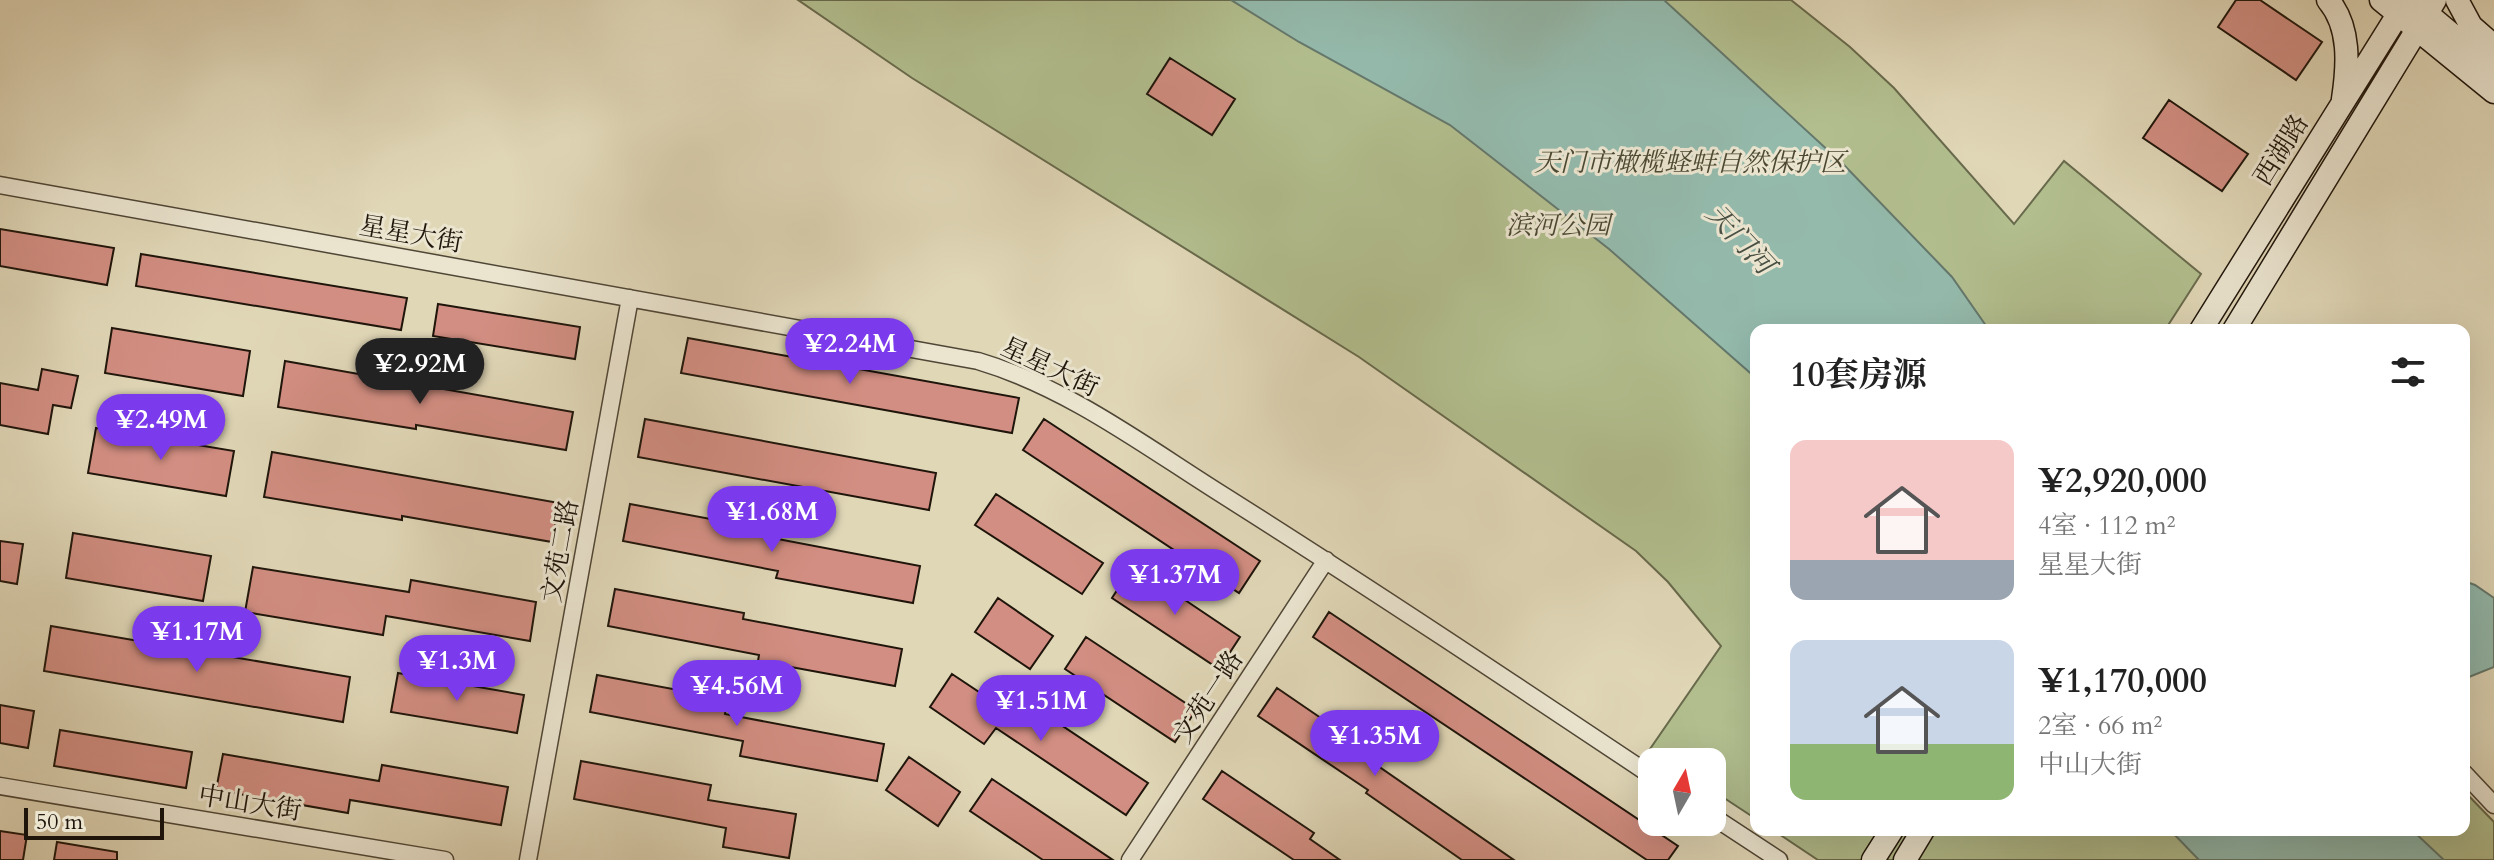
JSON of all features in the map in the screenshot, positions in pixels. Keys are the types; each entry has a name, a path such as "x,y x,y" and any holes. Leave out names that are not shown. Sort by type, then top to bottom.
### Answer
{"main road":[{"path":"2328,0 2334,7 2348,61 2342,106"},
{"path":"2381,0 2416,10 2494,70"},
{"path":"2457,0 2471,26 2494,46"},
{"path":"2416,10 2494,92"},
{"name":"西湖路","path":"2205,324 2342,106 2416,10"},
{"name":"西湖路","path":"2237,324 2416,10"},
{"path":"1873,860 1888,836"},
{"path":"1905,860 1919,836"}],"street":[{"name":"星星大街","path":"0,185 978,361 1008,370 1065,395 1326,560 1638,767"},
{"name":"文苑二路","path":"528,860 630,298"},
{"name":"文苑一路","path":"1130,860 1326,560"},
{"path":"2470,779 2494,805"},
{"name":"中山大街","path":"0,786 445,860"},
{"path":"1726,825 1779,860"}],"green space":[{"name":"滨河公园","path":"798,0 1791,0 1850,47 1894,88 2014,224 2064,161 2201,274 2169,324 1750,324 1750,815 1726,799 1726,748 1651,748 1721,646 1668,582 1636,551 1359,357 912,78"},
{"path":"2470,797 2494,822 2494,860 1818,860 1782,836 2470,836"}],"water":[{"name":"天门市橄榄蛏蚌自然保护区","path":"1231,0 1664,0 1844,165 1952,277 1985,324 1750,324 1750,373 1609,249 1450,125 1299,42"},
{"path":"2470,583 2494,598 2494,667 2470,677"},
{"path":"2176,836 2418,836 2444,860 2199,860"}],"building":[{"path":"2236,0 2260,0 2322,42 2296,80 2218,27"},
{"path":"1170,58 1235,99 1212,135 1147,94"},
{"path":"2169,100 2248,154 2222,191 2143,138"},
{"path":"0,229 114,248 107,285 0,266"},
{"path":"141,254 407,298 401,330 136,286"},
{"path":"438,304 580,327 575,359 433,336"},
{"path":"112,328 250,351 243,396 105,373"},
{"path":"688,338 1019,398 1012,433 681,373"},
{"path":"285,361 573,412 566,450 416,425 416,429 278,407"},
{"path":"42,369 78,376 71,408 53,405 48,434 0,425 0,383 38,390"},
{"path":"645,419 936,473 929,510 638,457"},
{"path":"1044,419 1260,561 1239,593 1023,450"},
{"path":"96,428 234,451 226,496 88,473"},
{"path":"272,452 559,503 552,542 402,516 402,520 264,497"},
{"path":"996,494 1103,563 1082,594 975,525"},
{"path":"630,504 759,528 757,535 920,566 913,603 776,578 778,571 623,541"},
{"path":"73,533 211,556 203,601 66,578"},
{"path":"0,541 23,544 17,584 0,581"},
{"path":"1130,563 1240,637 1219,669 1112,598 1125,578 1122,576"},
{"path":"253,567 409,592 411,580 536,602 530,641 386,616 383,635 245,612"},
{"path":"615,589 744,613 743,619 902,649 895,686 758,661 759,655 608,626"},
{"path":"998,598 1053,636 1030,669 975,632"},
{"path":"1329,612 1638,819 1638,836 1663,836 1678,846 1668,860 1647,860 1313,637"},
{"path":"51,626 350,677 343,722 44,671"},
{"path":"1086,637 1196,710 1175,742 1065,669"},
{"path":"398,673 524,695 517,733 391,712"},
{"path":"952,674 1027,724 1037,709 1148,783 1126,815 996,728 984,744 930,707"},
{"path":"597,675 727,699 725,714 884,744 877,781 740,756 743,741 590,712"},
{"path":"1277,688 1369,751 1365,757 1514,860 1462,860 1366,793 1368,790 1258,716"},
{"path":"0,705 34,711 28,748 0,743"},
{"path":"60,730 192,752 186,788 54,766"},
{"path":"223,754 379,781 382,765 508,787 501,825 350,800 348,813 216,790"},
{"path":"909,757 960,792 938,826 886,790"},
{"path":"581,761 711,785 708,800 796,814 789,858 723,847 726,828 574,799"},
{"path":"1222,771 1314,833 1310,839 1340,860 1294,860 1203,799"},
{"path":"992,779 1113,860 1043,860 970,811"},
{"path":"0,831 27,835 23,860 0,860"},
{"path":"57,842 117,852 117,860 54,860"}],"water label":[{"name":"天门河","path":"1740,239"}]}
